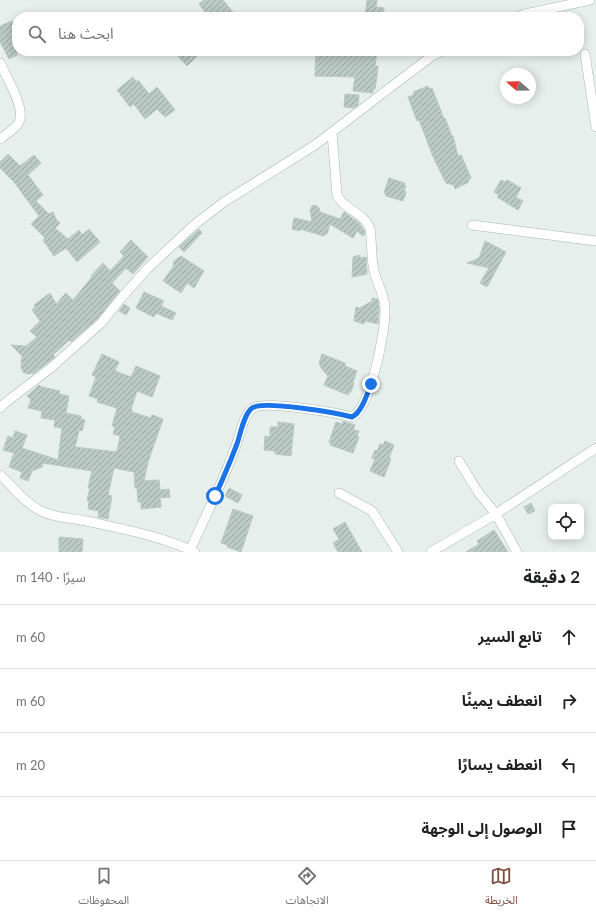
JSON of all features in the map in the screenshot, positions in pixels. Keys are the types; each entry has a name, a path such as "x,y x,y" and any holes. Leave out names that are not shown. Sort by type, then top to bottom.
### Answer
{"street":[{"path":"535,12 590,0"},
{"path":"586,54 596,127"},
{"path":"0,408 52,367 102,322 148,268 194,225 224,202 332,133 432,56"},
{"path":"0,63 15,94 21,111 20,122 0,139"},
{"path":"0,475 24,500 43,512 59,517 85,521 152,536 187,550 229,464 246,418 252,408 266,405 279,406 332,412 352,417 355,416 371,384 381,349 385,309 384,300 374,273 370,228 363,217 340,201 337,195 332,133"},
{"path":"472,225 596,241"},
{"path":"431,552 594,454"},
{"path":"458,461 478,492 496,514 517,552"},
{"path":"339,493 372,511 398,552"}],"building":[{"path":"204,0 223,0 233,12 205,12 199,4"},
{"path":"367,0 377,0 376,7 384,8 384,12 366,12"},
{"path":"12,21 12,56 15,56 9,59 0,42 0,26"},
{"path":"178,56 197,56 187,66"},
{"path":"316,56 376,56 375,66 378,66 375,89 373,89 373,93 353,91 355,77 315,76"},
{"path":"133,77 136,82 138,80 149,94 157,87 175,110 165,117 157,109 145,119 134,104 130,107 117,90"},
{"path":"428,86 429,89 432,88 444,119 445,118 453,136 458,156 461,155 471,178 468,180 469,182 455,189 454,185 446,183 434,159 419,120 417,121 408,97 414,95 413,92"},
{"path":"345,94 359,95 358,105 354,108 344,107"},
{"path":"8,154 20,166 34,155 41,163 28,175 43,195 36,201 49,214 53,212 56,219 60,223 55,228 68,239 79,230 82,235 89,229 100,242 77,262 66,248 54,256 43,240 45,238 31,224 39,216 14,182 0,168 0,162"},
{"path":"389,178 405,183 404,185 406,186 404,191 406,192 403,201 386,196 384,193"},
{"path":"501,180 505,182 507,180 521,188 516,197 523,201 518,210 497,197 499,195 494,192"},
{"path":"315,205 319,208 320,212 340,219 344,212 359,223 365,234 363,236 357,231 353,238 330,224 327,234 325,233 324,236 300,229 300,231 292,229 294,218 312,222 310,210 312,206"},
{"path":"199,229 202,233 184,252 179,247"},
{"path":"131,240 148,257 133,274 126,268 112,283 120,291 98,318 71,342 69,340 53,355 55,357 33,374 23,372 21,367 22,356 11,345 26,346 37,337 30,331 40,321 32,310 35,307 34,305 50,293 56,304 66,293 73,300 103,263 110,271 124,256 120,252"},
{"path":"485,241 506,252 487,287 480,283 489,268 467,263 479,258"},
{"path":"360,255 360,258 366,257 367,274 352,277 353,257"},
{"path":"181,256 204,271 194,288 187,283 181,293 163,281 173,267 174,261"},
{"path":"144,292 164,301 161,306 176,313 172,320 156,313 154,317 136,308"},
{"path":"372,298 378,300 378,324 365,321 364,324 354,321 356,307 360,308 372,301"},
{"path":"124,304 130,308 126,315 119,311"},
{"path":"102,354 119,362 115,371 131,377 136,366 160,376 152,397 137,391 131,409 132,412 151,418 152,415 163,419 148,462 144,481 159,480 160,490 169,489 170,497 160,498 161,507 141,509 141,502 138,502 137,488 135,488 134,472 114,468 108,495 112,496 108,519 98,517 99,511 88,509 89,501 87,500 90,488 88,488 92,471 43,463 42,467 32,471 28,481 20,478 22,472 9,467 14,453 3,450 8,436 13,438 15,431 27,435 22,448 58,460 62,428 54,427 55,420 41,418 42,411 28,408 31,400 27,396 39,385 60,391 59,394 69,396 66,413 81,416 81,419 85,420 82,431 79,430 75,447 117,452 120,436 113,434 115,427 112,426 117,408 97,402 98,399 89,396 96,377 92,375"},
{"path":"322,354 345,363 345,366 357,371 351,392 349,392 348,395 324,385 328,376 321,368 319,363"},
{"path":"343,421 355,425 353,430 359,431 357,436 359,437 353,453 330,445 331,442 329,442 336,422 342,424"},
{"path":"278,422 294,424 291,456 275,454 275,451 264,450 265,436 270,437 270,427 278,427"},
{"path":"385,441 394,445 389,458 391,459 384,477 370,471 375,459 372,458 375,450 377,451 380,444 383,445"},
{"path":"229,488 242,495 238,503 225,496"},
{"path":"531,503 535,511 528,514 524,507"},
{"path":"233,509 253,516 241,552 221,543"},
{"path":"345,522 362,552 338,552 333,543 339,539 333,529"},
{"path":"494,530 508,552 466,552 479,544 477,541"},
{"path":"59,537 83,539 82,552 59,552"}],"route":[{"path":"215,496 237,444 248,412 252,408 266,405 279,406 332,412 352,417 355,416 360,408 371,384"}]}
